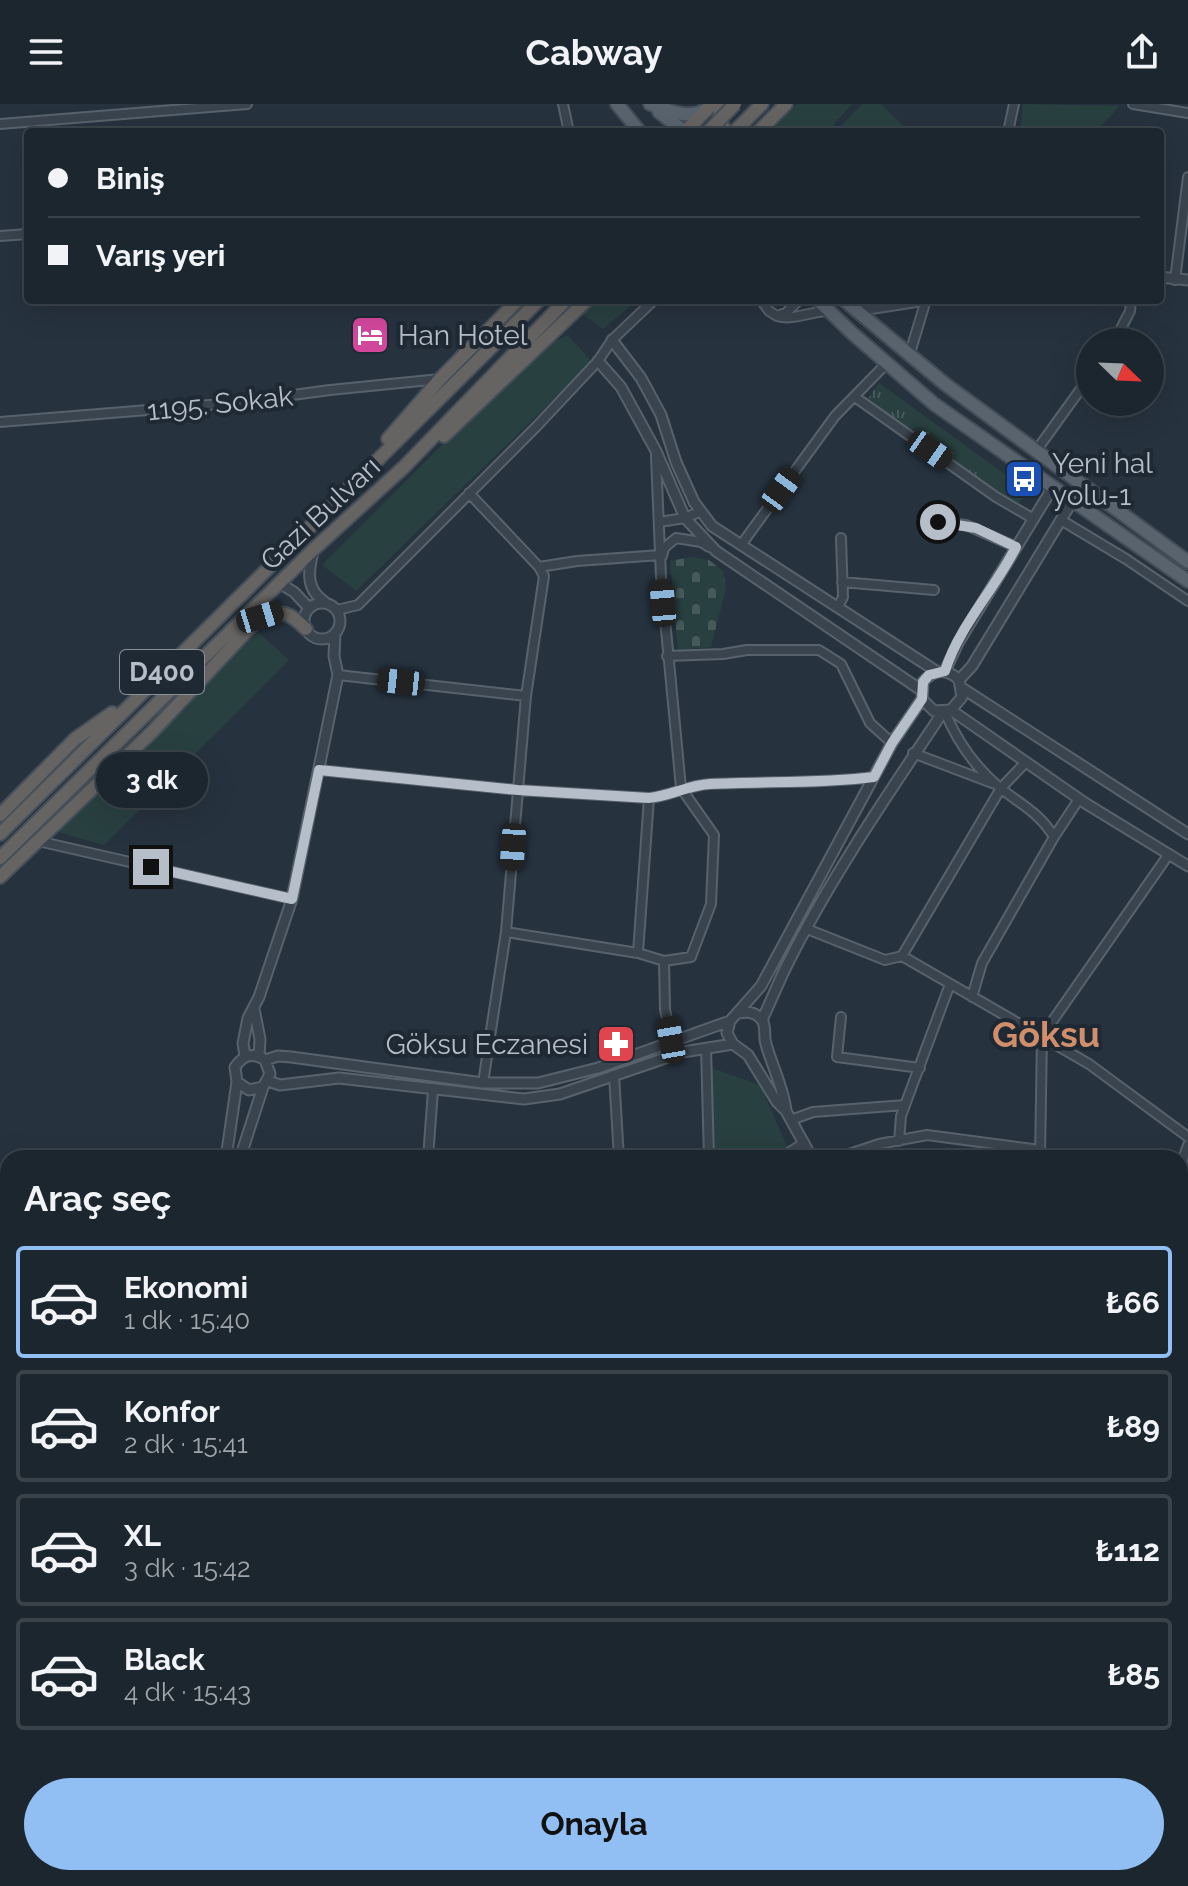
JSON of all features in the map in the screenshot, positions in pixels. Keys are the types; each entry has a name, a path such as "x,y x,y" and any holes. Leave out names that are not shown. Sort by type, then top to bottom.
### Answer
{"highway":[{"path":"712,128 735,104"},
{"path":"738,128 762,104"},
{"path":"762,128 786,104"},
{"path":"689,128 714,105 725,128"},
{"path":"325,511 440,379 514,304"},
{"name":"Gazi Bulvarı","path":"0,834 535,304"},
{"name":"Gazi Bulvarı","path":"0,858 314,549 404,467 562,304"},
{"path":"404,467 457,426 583,304"},
{"path":"0,877 152,732 260,617 278,612 291,614 310,633"},
{"path":"0,815 75,739 138,696"}],"main road":[{"path":"648,104 688,114 700,113 714,105"},
{"path":"648,104 680,128"},
{"path":"621,109 631,128"},
{"path":"621,109 637,128"},
{"path":"822,304 934,404 1188,581"},
{"path":"848,304 945,384 1188,562"}],"street":[{"path":"0,124 247,104"},
{"path":"563,104 568,128"},
{"path":"1009,128 1014,104"},
{"path":"1133,104 1188,113"},
{"path":"1175,280 1188,177"},
{"path":"0,236 24,234"},
{"path":"1164,278 1188,280"},
{"path":"337,610 358,605 598,361 612,340 650,304"},
{"path":"764,304 769,311 786,318 829,311"},
{"path":"777,316 786,313 795,304"},
{"path":"855,311 900,304"},
{"path":"910,353 925,304"},
{"path":"1121,328 1131,304"},
{"path":"612,340 641,378 661,415 676,462 694,502 712,526 1187,832"},
{"path":"598,361 621,387 656,451 685,518 716,551"},
{"path":"741,545 835,416 887,363"},
{"name":"1195. Sokak","path":"0,422 234,403 440,379"},
{"path":"1036,451 1076,395"},
{"path":"855,397 996,497 1032,518"},
{"path":"506,932 638,953 664,961 691,957 711,904 714,835 681,788 660,566 656,451"},
{"path":"245,1056 291,1057 483,1083 538,1083 598,1068 730,1021 761,986 892,743 922,694 923,682 941,671 1053,487"},
{"path":"469,493 544,576 526,696 506,932 483,1083"},
{"path":"788,1115 771,1066 762,1020 807,929 913,753 946,711 962,697 960,684 1073,500"},
{"path":"659,522 685,518 701,511"},
{"path":"922,520 966,525 1016,547"},
{"path":"1061,520 1188,601"},
{"path":"660,566 664,548 676,538 701,542 922,694 934,711 946,711 1188,866"},
{"path":"838,607 843,597 841,538"},
{"path":"245,1056 243,1043 248,1018 254,1009 292,899 338,675 334,656 335,634 340,622 337,610 317,597 309,582 308,570 314,549"},
{"path":"539,567 660,555"},
{"path":"842,582 934,590"},
{"path":"279,583 294,592 309,608"},
{"path":"327,603 321,602 309,608 304,618 310,633 328,646 334,656"},
{"path":"310,633 325,639 335,634"},
{"path":"667,656 747,650 819,650 841,664 870,723 892,743"},
{"path":"338,675 526,696"},
{"path":"946,711 959,743 998,786 1044,821 1054,837"},
{"path":"913,753 998,786"},
{"path":"902,956 998,786 1026,762"},
{"path":"319,770 518,790 649,798 668,796 681,788 706,784 844,781 874,777"},
{"path":"638,953 649,798"},
{"path":"972,997 982,963 1079,799"},
{"path":"38,841 292,899"},
{"path":"1040,1150 1042,1036 1169,854"},
{"path":"807,929 885,960 902,956 1089,1064 1188,1137"},
{"path":"664,961 665,1009 671,1040"},
{"path":"899,1141 901,1116 950,984"},
{"path":"243,1150 269,1067 262,1058 254,1009"},
{"path":"739,1013 752,1012 762,1020"},
{"path":"841,1017 837,1057 920,1068"},
{"path":"730,1021 727,1033 733,1044 744,1050 808,1150"},
{"path":"744,1050 756,1047 764,1038"},
{"path":"237,1082 249,1090 265,1084 339,1078 524,1099 560,1094 683,1052 733,1044"},
{"path":"706,1048 709,1150"},
{"path":"227,1150 237,1082 235,1067 245,1056"},
{"path":"614,1075 619,1150"},
{"path":"429,1150 433,1090"},
{"path":"788,1115 905,1105"},
{"path":"866,1150 927,1135 1016,1150"},
{"path":"793,1150 804,1143"}],"green space":[{"path":"797,104 852,104 831,128 774,128"},
{"path":"862,104 881,104 905,128 839,128"},
{"path":"1023,104 1120,106 1099,128 1020,128"},
{"path":"590,304 632,304 603,329 580,313"},
{"path":"568,335 592,362 356,591 322,565 493,394 507,386 534,355"},
{"path":"879,383 1028,491 1018,504 866,401"},
{"path":"691,557 709,560 723,571 726,588 711,647 678,650 670,561"},
{"path":"258,632 289,660 104,845 51,830"},
{"path":"706,1066 760,1085 787,1146 780,1150 712,1150"}],"place":[{"name":"Han Hotel","path":"370,335"},
{"name":"Yeni hal yolu-1","path":"1024,479"},
{"name":"Göksu Eczanesi","path":"616,1044"}],"district":[{"name":"Göksu","path":"1046,1034"}],"route":[{"path":"151,867 292,899 319,770 518,790 649,798 668,796 681,788 706,784 844,781 874,777 892,743 922,699 923,682 936,671 945,671 949,658 1016,547 976,528 938,522"}]}
